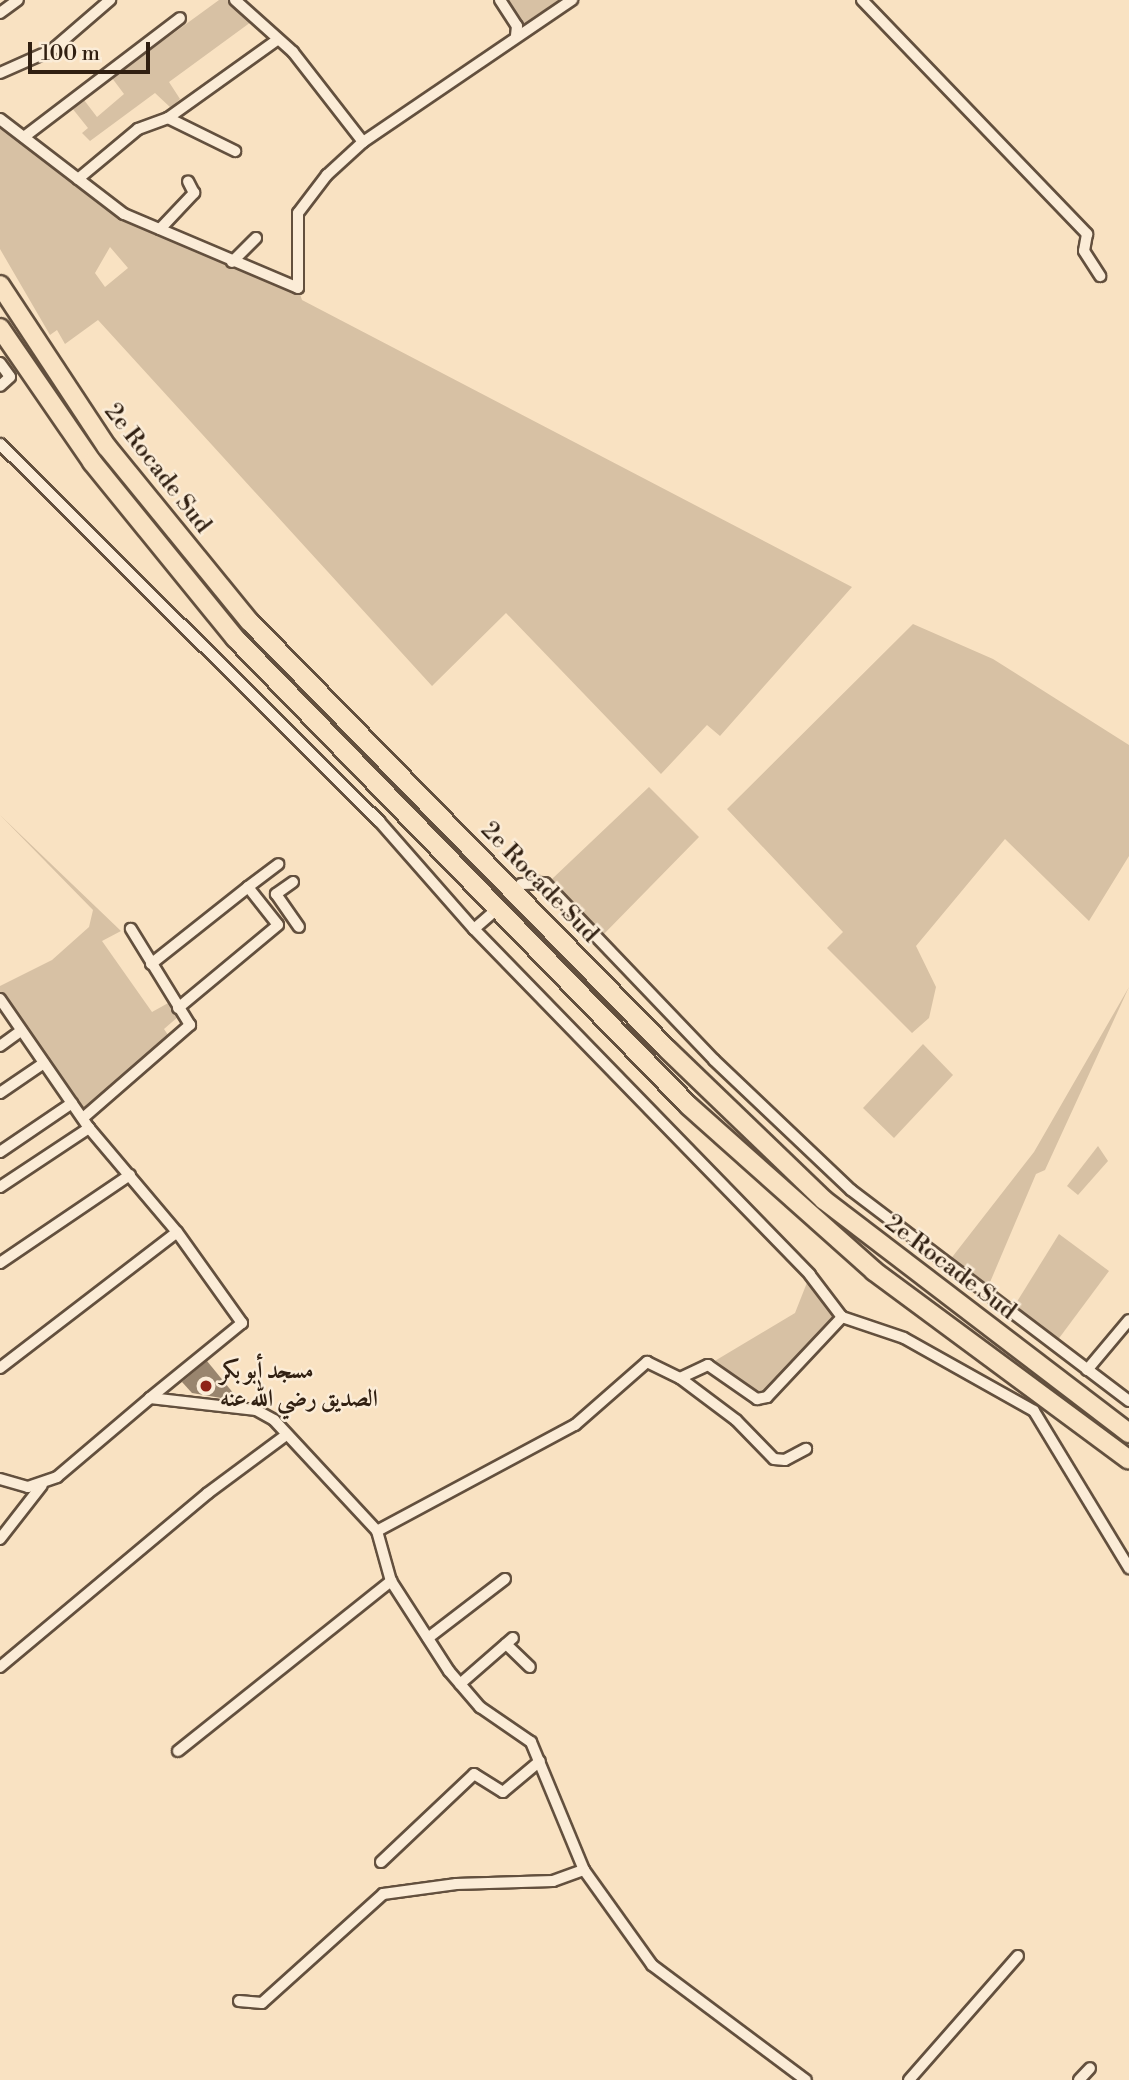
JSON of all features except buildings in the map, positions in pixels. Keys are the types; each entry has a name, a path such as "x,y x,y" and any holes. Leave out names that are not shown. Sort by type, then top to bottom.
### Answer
{"highway":[{"name":"2e Rocade Sud","path":"0,285 107,447 231,600 668,1050 824,1200 1129,1433"},
{"name":"2e Rocade Sud","path":"0,328 92,462 235,638 689,1106 865,1263 1129,1460"}],"street":[{"path":"0,13 18,0"},
{"path":"0,73 52,50 110,0"},
{"path":"235,0 293,52 363,142"},
{"path":"500,0 519,30"},
{"path":"0,119 124,214 298,288 298,213 363,142 519,30 572,0"},
{"path":"862,0 1087,234 1084,251 1100,276"},
{"path":"24,137 180,18"},
{"path":"78,179 138,129 168,118 277,40"},
{"path":"168,118 235,151"},
{"path":"159,229 194,193 188,181"},
{"path":"232,262 256,238"},
{"path":"0,363 10,377 0,386"},
{"path":"0,444 379,821 474,929 810,1275 842,1317 904,1338 1034,1411 1129,1568"},
{"path":"151,964 278,863"},
{"path":"293,882 276,894 299,927"},
{"path":"521,884 545,883 714,1060 851,1189 1129,1401"},
{"path":"178,1008 278,925 248,887"},
{"path":"276,922 288,913"},
{"path":"474,929 490,915"},
{"path":"83,1118 190,1026 131,929"},
{"path":"0,999 89,1128 177,1232 242,1323 42,1485 0,1539"},
{"path":"0,1046 21,1031"},
{"path":"0,1093 44,1063"},
{"path":"0,1152 72,1103"},
{"path":"0,1187 89,1128"},
{"path":"0,1263 130,1175"},
{"path":"0,1368 177,1232"},
{"path":"680,1378 708,1364 757,1399 767,1397 842,1317"},
{"path":"1087,1370 1129,1320"},
{"path":"377,1531 575,1425 647,1362 680,1378 736,1420 774,1459 785,1460 806,1449"},
{"path":"150,1398 256,1410 286,1434 377,1531 391,1581 460,1684 480,1707 531,1742 584,1870 652,1965 806,2080"},
{"path":"0,1667 208,1493 286,1434"},
{"path":"0,1479 42,1485"},
{"path":"428,1638 505,1578"},
{"path":"178,1751 391,1581"},
{"path":"460,1684 510,1641 530,1667"},
{"path":"381,1862 474,1774 503,1792 540,1761"},
{"path":"239,2001 262,2003 383,1894 456,1884 553,1881 584,1870"},
{"path":"909,2080 1018,1956"},
{"path":"1079,2080 1090,2068"}],"shaded area":[{"path":"219,0 228,0 251,22 169,82 180,99 171,108 155,93 90,141 82,133 88,128 72,108 84,100 97,117 124,94 112,78"},
{"path":"500,0 573,0 516,36 517,26"},
{"path":"0,119 124,214 298,288 302,300 852,587 720,736 707,725 661,774 506,613 432,686 98,320 65,344 57,330 50,335 0,249","holes":["110,247 128,268 105,287 95,273"]},
{"path":"913,624 993,659 1129,745 1129,856 1089,921 1005,839 916,946 936,987 929,1018 912,1033 827,948 843,932 727,809"},
{"path":"649,787 699,837 599,939 545,883 529,880 528,870 552,879"},
{"path":"0,815 121,931 102,941 152,1012 170,1002 179,1016 164,1029 172,1041 83,1118 0,999 0,986 52,960 89,927 93,910"},
{"path":"1129,987 1045,1170 1036,1174 985,1294 946,1265 1034,1152"},
{"path":"923,1044 953,1075 894,1138 863,1108"},
{"path":"1098,1146 1108,1161 1078,1195 1067,1186"},
{"path":"1059,1234 1109,1271 1054,1345 1010,1313"},
{"path":"810,1275 842,1317 767,1397 757,1399 708,1365 795,1313"}],"place":[{"name":"مسجد أبو بكر الصديق رضي الله عنه","path":"206,1386"}]}
